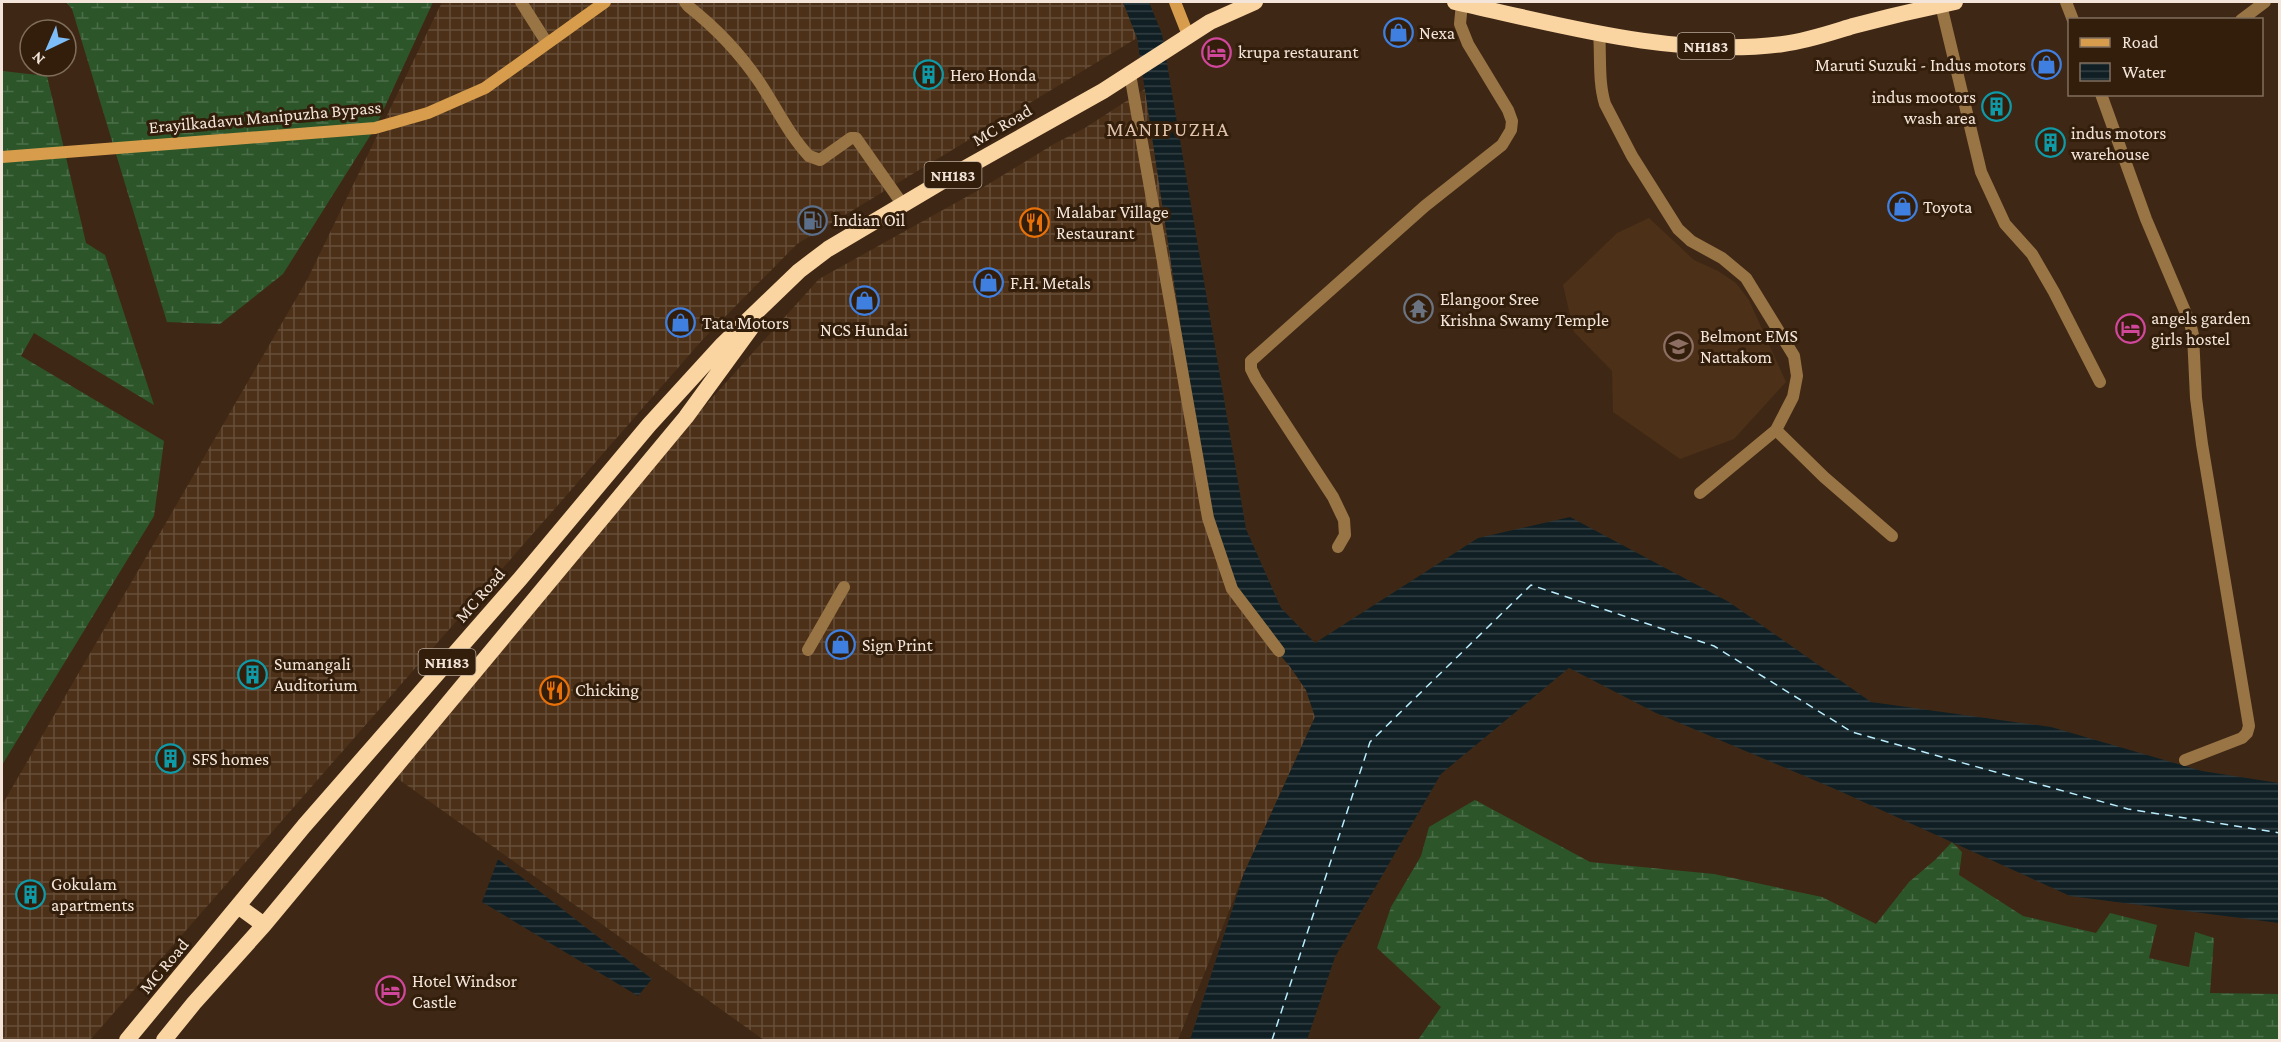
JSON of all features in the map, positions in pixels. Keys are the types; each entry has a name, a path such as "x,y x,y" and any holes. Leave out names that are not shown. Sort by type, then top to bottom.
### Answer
{"highway":[{"name":"MC Road","path":"127,1041 238,906 520,579 649,424 723,344 807,264 828,249 1134,72 1210,22 1255,2"},
{"name":"NH183","path":"1459,2 1656,43 1696,46 1783,44 1948,3"},
{"name":"MC Road","path":"164,1041 194,1003 264,925 686,417 776,293"},
{"path":"238,906 264,925"}],"main road":[{"name":"Erayilkadavu Manipuzha Bypass","path":"2,157 375,128 428,113 485,88 605,2"},
{"path":"1175,2 1188,35"}],"street":[{"path":"521,2 547,43"},
{"path":"685,2 715,28 738,53 808,156 820,160 845,141 856,138 903,205"},
{"path":"1338,548 1345,535 1344,520 1333,497 1256,379 1251,369 1251,361 1425,206 1495,151 1508,138 1512,122 1508,110 1468,44 1460,24 1459,2"},
{"path":"2066,2 2072,18"},
{"path":"2244,18 2265,2"},
{"path":"1948,3 1981,172 1987,188 2006,224 2032,254 2100,382"},
{"path":"1599,32 1600,89 1605,104 1661,204 1684,236 1722,258 1746,278 1794,356 1797,376 1792,397 1776,430 1700,493"},
{"path":"1134,72 1208,518 1232,589 1279,651"},
{"path":"2102,96 2146,219 2193,335 2196,398 2202,444 2249,726 2242,738 2185,760"},
{"path":"1776,430 1824,477 1892,536"},
{"path":"808,650 844,587"}],"shaded area":[{"path":"442,2 1123,2 1137,38 797,244 704,338 90,1040 2,1040 2,805 307,280"},
{"path":"1145,89 1203,474 1291,668 1306,690 1315,717 1244,873 1178,1040 764,1040 394,776 677,437 819,279 977,191 1085,128"},
{"name":"Belmont EMS Nattakom","path":"1649,218 1694,260 1718,271 1736,283 1749,300 1786,382 1734,439 1680,459 1613,412 1612,371 1574,332 1563,285 1617,233"}],"green space":[{"path":"66,2 433,2 375,128 283,274 220,324 167,322 78,29 78,18 75,18 72,9"},
{"path":"2,71 18,73 18,78 47,78 86,243 105,255 154,405 34,333 21,356 164,441 154,516 2,765"},
{"path":"1475,800 1590,862 1714,874 1822,897 1876,924 1909,882 1952,842 1962,852 1959,875 2023,916 2096,933 2110,913 2157,925 2149,958 2189,967 2195,932 2214,938 2210,993 2279,994 2279,1040 1418,1040 1441,1007 1377,948 1391,907 1421,856 1429,827"}],"water":[{"path":"1123,2 1149,2 1162,34 1246,529 1281,608 1315,643 1478,538 1570,517 1729,602 1871,702 2051,727 2202,771 2279,783 2279,923 2070,896 1835,789 1656,713 1569,668 1441,774 1335,957 1307,1040 1190,1040 1244,873 1315,717 1306,690 1291,668 1244,612 1224,569 1203,474 1137,38"},
{"path":"498,859 652,979 638,996 482,902"}],"ferry route":[{"path":"1272,1040 1370,742 1531,585 1714,646 1852,732 2128,809 2280,833"}],"place":[{"name":"Nexa","path":"1398,33"},
{"name":"krupa restaurant","path":"1217,52"},
{"name":"Maruti Suzuki - Indus motors","path":"2047,65"},
{"name":"Hero Honda","path":"929,75"},
{"name":"indus mootors wash area","path":"1997,107"},
{"name":"indus motors warehouse","path":"2050,143"},
{"name":"Toyota","path":"1902,207"},
{"name":"Indian Oil","path":"812,220"},
{"name":"Malabar Village Restaurant","path":"1035,222"},
{"name":"F.H. Metals","path":"989,283"},
{"name":"NCS Hundai","path":"864,301"},
{"name":"Elangoor Sree Krishna Swamy Temple","path":"1419,309"},
{"name":"Tata Motors","path":"681,323"},
{"name":"angels garden girls hostel","path":"2130,328"},
{"name":"Belmont EMS Nattakom","path":"1679,346"},
{"name":"Sign Print","path":"841,645"},
{"name":"Sumangali Auditorium","path":"253,674"},
{"name":"Chicking","path":"554,690"},
{"name":"SFS homes","path":"171,759"},
{"name":"Gokulam apartments","path":"30,894"},
{"name":"Hotel Windsor Castle","path":"391,991"}],"district":[{"name":"MANIPUZHA","path":"1168,129"}]}
